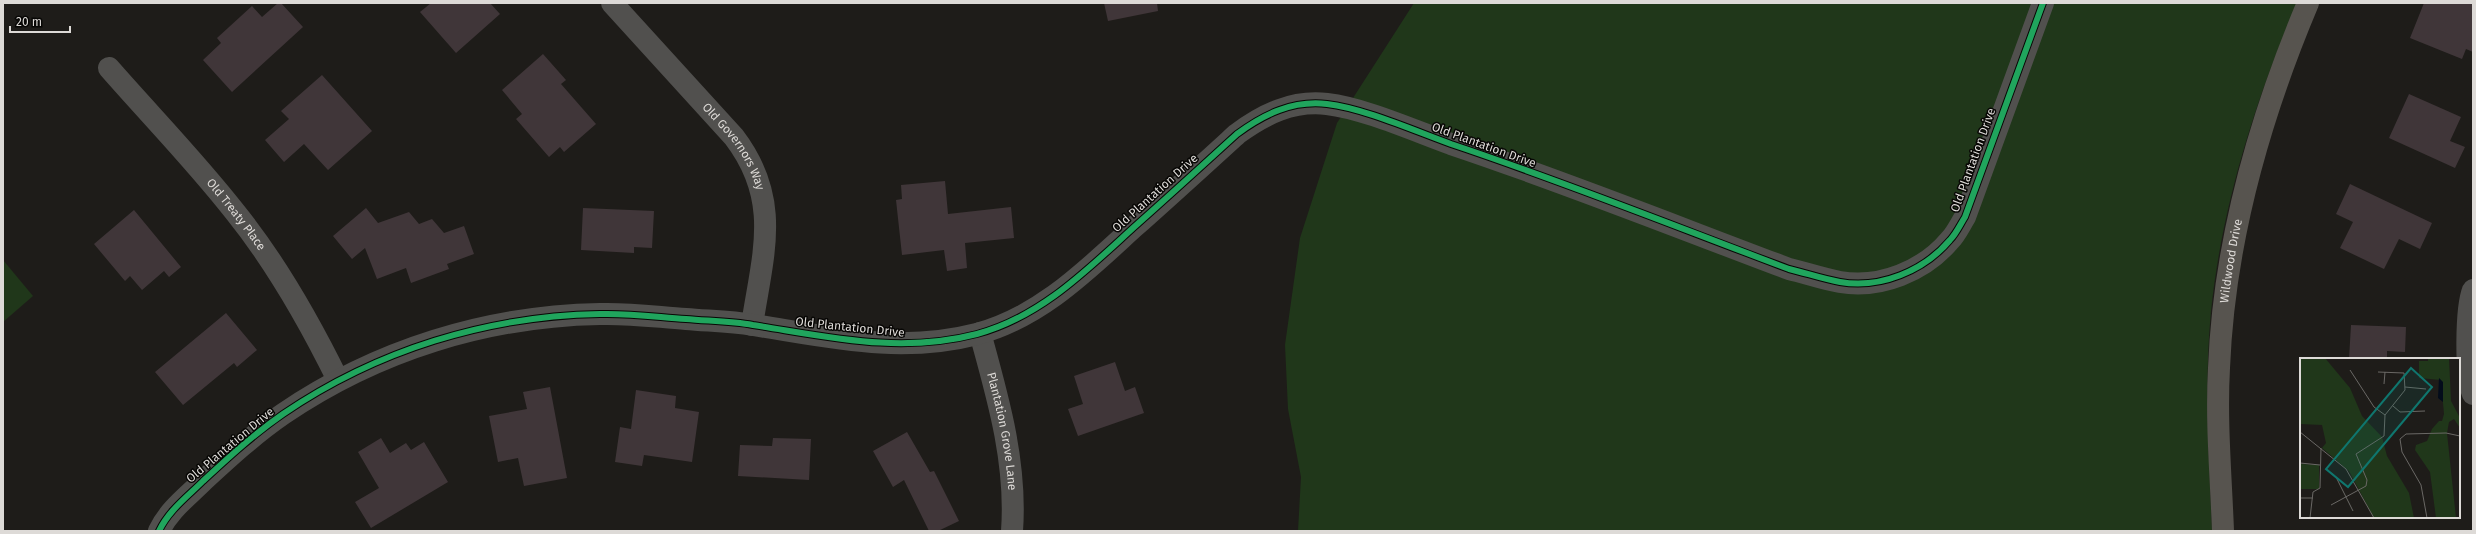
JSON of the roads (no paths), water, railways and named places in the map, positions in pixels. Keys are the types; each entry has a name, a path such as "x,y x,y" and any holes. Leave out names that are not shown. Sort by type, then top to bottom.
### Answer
{"street":[{"name":"Old Governors Way","path":"612,3 734,137 747,155 757,174 764,195 766,217 765,239 752,325"},
{"name":"Old Plantation Drive","path":"159,531 171,511 237,450 271,423 338,380 386,358 433,341 488,326 544,317 628,314 752,325 846,341 910,345 948,341 980,333 1002,325 1052,298 1090,268 1238,134 1257,119 1279,109 1302,104 1327,104 1350,109 1469,150 1789,269 1840,282 1856,283 1880,281 1903,274 1925,263 1939,252 1951,239 1965,217 2043,3"},
{"name":"Wildwood Drive","path":"2223,531 2218,429 2218,369 2223,309 2231,250 2246,182 2267,110 2308,3"},
{"name":"Old Treaty Place","path":"109,68 198,166 237,213 294,297 338,380"},
{"path":"2473,290 2468,342 2469,385 2473,394"},
{"name":"Plantation Grove Lane","path":"980,333 1003,421 1011,466 1012,531"}]}
